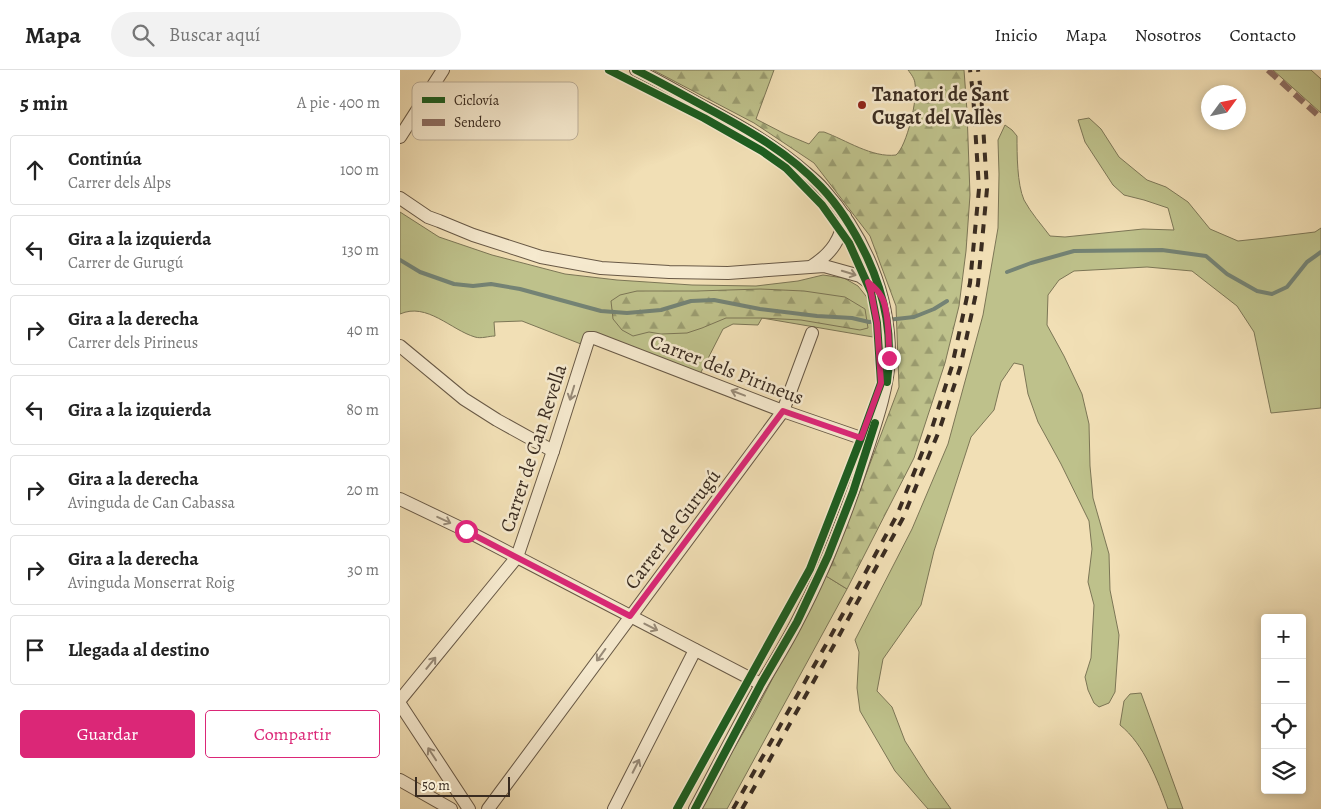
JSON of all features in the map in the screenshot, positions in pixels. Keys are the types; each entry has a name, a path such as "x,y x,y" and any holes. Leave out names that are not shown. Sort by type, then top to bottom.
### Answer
{"street":[{"path":"435,82 443,70"},
{"path":"636,70 745,128 786,155 822,187 845,216 876,276 884,301 888,339 887,381 853,492 828,556 801,614 761,684 695,809"},
{"path":"400,137 412,118"},
{"path":"400,198 428,217 473,235 541,257 601,268 728,274 824,266 860,276 874,286 884,301"},
{"path":"810,268 822,259 838,239 845,216"},
{"name":"Carrer de Gurugú","path":"488,809 783,411 812,333"},
{"name":"Carrer dels Pirineus","path":"586,346 589,338 594,338 783,411 861,438"},
{"path":"400,346 464,399 497,420 554,451"},
{"name":"Carrer de Can Revella","path":"400,700 517,557 554,451 586,346"},
{"path":"400,500 466,531 761,684"},
{"path":"614,809 695,650"},
{"path":"400,704 468,809"},
{"path":"400,780 450,809"}],"green space":[{"path":"653,70 774,70 756,119 809,144 819,132 824,132 868,151 878,154 896,155 908,132 915,100 914,80 908,70 964,70 970,195 966,251 959,306 945,363 914,458 847,589 826,576 899,387 896,306 870,236 814,163 754,123"},
{"path":"1273,70 1311,70 1321,79 1321,113"},
{"path":"1089,118 1101,129 1119,157 1147,180 1166,187 1188,202 1210,229 1238,241 1315,232 1321,228 1321,408 1271,413 1254,332 1237,306 1192,271 1147,267 1074,271 1059,280 1048,295 1047,325 1082,394 1089,424 1093,498 1109,554 1110,590 1119,635 1115,692 1109,703 1099,707 1094,703 1085,677 1091,658 1094,605 1088,582 1092,549 1089,521 1038,422 1028,394 1023,365 1014,363 1001,382 994,410 971,437 934,551 921,605 883,659 877,691 892,707 905,741 951,809 928,809 895,771 860,711 857,688 859,652 855,640 912,529 948,444 983,315 998,228 998,140 1005,125 1017,136 1017,160 1024,200 1050,236 1065,237 1143,229 1174,230 1168,208 1124,195 1113,185 1085,142 1078,120"},
{"path":"400,212 439,237 492,255 565,274 692,285 756,286 798,281 823,275 844,278 858,286 871,306 873,337 762,318 758,325 733,324 723,329 698,378 595,338 586,346 522,321 494,322 495,336 475,337 429,314 410,311 400,314"},
{"path":"760,289 804,291 845,297 865,309 868,328 860,330 801,320 726,318 687,333 661,334 649,332 633,336 622,330 613,319 611,301 620,295 637,291"},
{"path":"826,576 847,589 727,809 699,809 753,716"},
{"path":"1141,693 1183,809 1168,809 1155,775 1143,753 1129,733 1120,725 1124,701 1130,694"}],"waterway":[{"path":"1007,272 1074,251 1162,250 1206,256 1227,274 1257,291 1272,294 1287,287 1307,262 1321,252"},
{"path":"400,260 420,272 454,284 473,286 491,284 520,289 601,311 627,313 661,310 691,301 714,300 760,309 852,318 869,322 914,317 934,309 947,301"}],"railway":[{"path":"733,809 897,515 932,428 952,366 970,283 979,189 970,70"},
{"path":"742,809 903,518 939,431 960,368 978,284 987,189 978,70"}],"marked path":[{"path":"1268,70 1321,118"}],"cycle path":[{"path":"609,70 704,118 762,151 786,168 822,205 849,243 871,292 877,323 881,383 810,569 677,809"},
{"path":"636,70 722,116 782,153 809,175 835,203 847,220 862,248 874,272 879,288 888,333 889,365 887,382"},
{"path":"695,809 761,684 797,622 828,556 853,492 875,423"}],"place":[{"name":"Tanatori de Sant Cugat del Vallès","path":"862,105"}],"route":[{"path":"466,531 630,616 783,411 861,438 881,383 876,311 868,282 882,296 885,306 889,358"}]}
